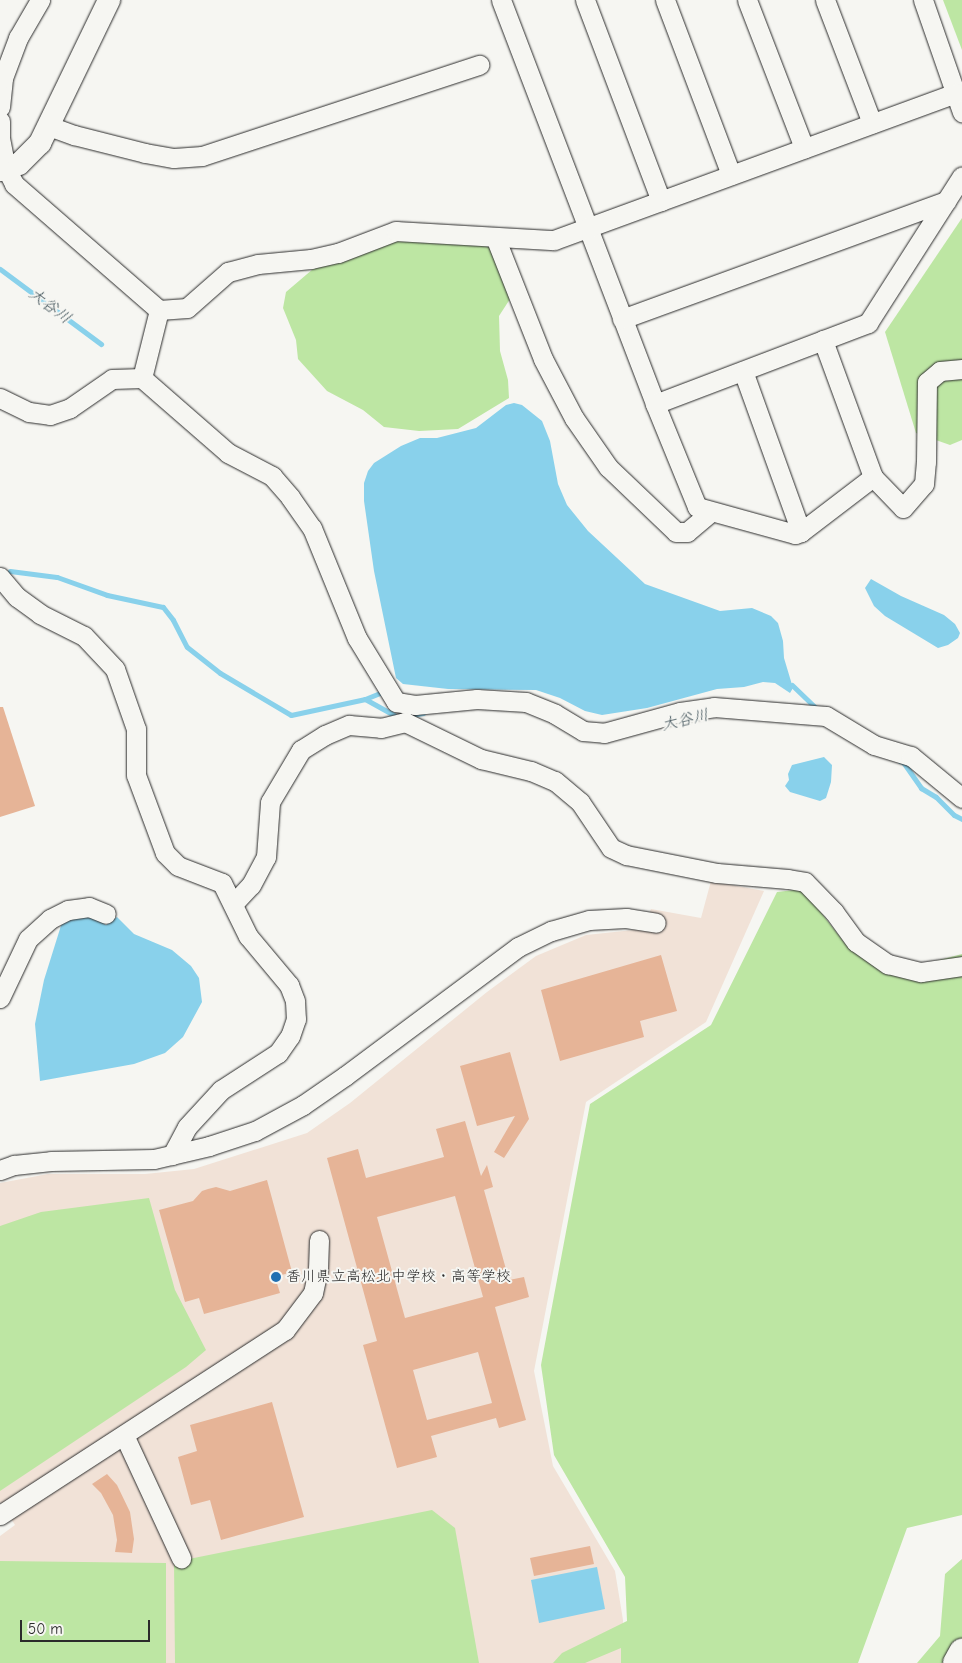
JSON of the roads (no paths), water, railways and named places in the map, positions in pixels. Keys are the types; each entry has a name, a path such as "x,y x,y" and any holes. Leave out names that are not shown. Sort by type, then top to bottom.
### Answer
{"main road":[{"path":"956,1663 962,1652"}],"street":[{"path":"0,107 3,78 18,38 40,0"},
{"path":"3,169 19,164 40,143 50,126 109,0"},
{"path":"501,0 622,319 697,507 795,534 873,477"},
{"path":"585,0 661,201"},
{"path":"665,0 731,175"},
{"path":"747,0 804,148"},
{"path":"825,0 872,123"},
{"path":"923,0 962,112"},
{"path":"50,126 74,135 145,153 174,158 202,156 479,65"},
{"path":"0,121 3,169 14,184 159,310 187,308 228,272 258,264 311,259 338,252 396,231 554,240 955,93"},
{"path":"655,404 868,322 962,176"},
{"path":"622,319 946,201"},
{"path":"496,237 543,359 574,418 608,467 676,532 687,532 711,512"},
{"path":"142,378 159,310"},
{"path":"823,340 873,477 903,508 924,484 927,382 940,371 962,369"},
{"path":"743,371 800,532"},
{"path":"0,398 29,412 50,415 70,408 112,379 142,378 228,453 272,476 290,497 312,528 357,638 396,702 405,722 480,759 531,771 555,781 580,802 611,848 626,855 717,873 805,882 834,912 856,942 888,964 921,972 962,966"},
{"path":"0,577 17,597 40,614 84,636 115,669 136,729 136,775 165,853 178,866 222,883 248,936 289,985 295,1002 296,1019 290,1036 278,1053 220,1090 187,1127 172,1155"},
{"path":"396,702 415,705 477,699 526,702 555,714 583,731 604,733 680,712 714,707 826,716 874,745 911,756 962,798"},
{"path":"233,904 251,885 266,857 270,802 301,750 325,735 349,725 381,728 405,722"},
{"path":"0,998 28,939 50,919 68,910 89,907 106,914"},
{"path":"0,1170 14,1165 52,1161 154,1159 209,1146 255,1131 303,1104 345,1076 518,947 551,931 589,920 626,918 656,923"},
{"path":"0,1514 285,1330 313,1293 318,1269 319,1240"},
{"path":"124,1435 181,1558"}],"water":[{"path":"514,403 522,405 542,421 550,441 558,484 567,505 588,531 645,584 720,611 752,608 771,616 778,623 783,641 784,658 793,688 790,693 775,683 763,682 744,687 717,689 647,708 602,715 585,711 560,698 536,690 448,689 403,684 396,678 374,571 364,501 364,483 368,471 374,463 401,446 420,438 437,438 476,428 506,405"},
{"path":"871,579 901,596 944,615 955,624 960,633 958,638 948,645 938,648 885,616 874,606 865,588"},
{"path":"824,757 832,765 831,782 826,798 820,801 790,792 785,786 789,780 788,774 792,765"},
{"path":"87,912 106,925 117,917 134,934 172,950 191,966 199,978 202,1002 183,1037 165,1053 134,1064 40,1081 35,1024 44,980 64,916"},
{"path":"597,1567 605,1609 539,1623 531,1580"}],"waterway":[{"name":"大谷川","path":"0,269 101,344"},
{"path":"10,571 57,577 107,595 163,607 173,620 187,647 220,673 291,715 365,699 394,715"},
{"path":"792,685 817,709"},
{"path":"365,699 382,692"},
{"name":"大谷川","path":"412,715 423,713"},
{"name":"大谷川","path":"900,761 903,762 921,788 936,797 954,815 962,819"}],"place":[{"name":"香川県立高松北中学校・高等学校","path":"276,1277"}]}
